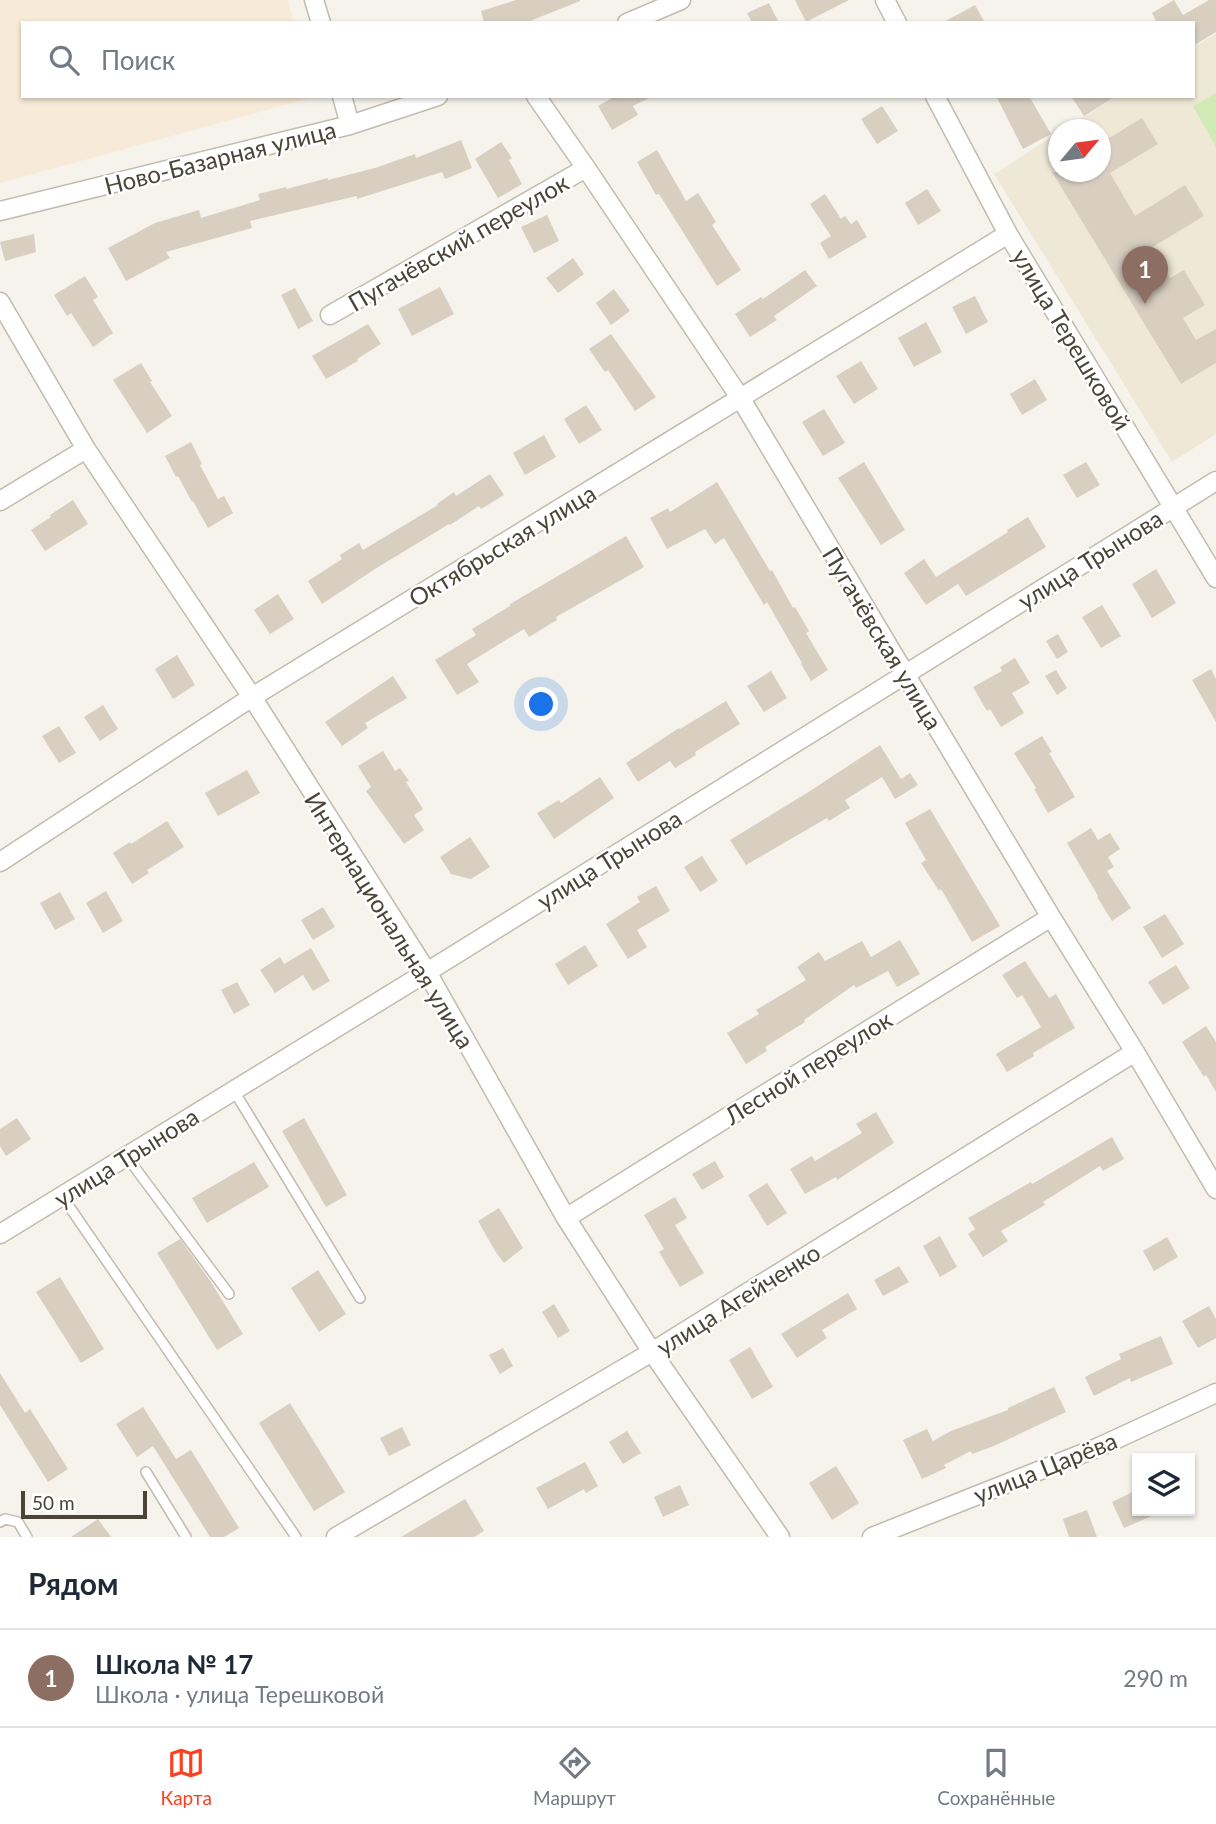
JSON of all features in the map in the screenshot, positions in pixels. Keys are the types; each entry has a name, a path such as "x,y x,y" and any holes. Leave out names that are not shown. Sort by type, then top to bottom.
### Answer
{"street":[{"path":"314,0 320,21"},
{"path":"632,21 681,0"},
{"path":"885,0 896,21"},
{"path":"343,98 351,125"},
{"name":"Ново-Базарная улица","path":"0,211 351,125 432,98"},
{"name":"Пугачёвская улица","path":"537,98 741,399 1216,1189"},
{"name":"улица Терешковой","path":"937,98 1008,234 1216,578"},
{"name":"Пугачёвский переулок","path":"330,315 586,168"},
{"name":"Октябрьская улица","path":"0,862 252,697 1008,234"},
{"name":"Интернациональная улица","path":"0,302 86,449 252,697 427,972 566,1218 652,1352 780,1537"},
{"path":"0,501 86,449"},
{"name":"улица Трынова","path":"0,1234 1216,481"},
{"name":"Лесной переулок","path":"566,1218 1051,918"},
{"name":"улица Агейченко","path":"336,1537 652,1352 1135,1052"},
{"name":"улица Царёва","path":"872,1537 1100,1447 1216,1393"}],"lane":[{"path":"234,1091 360,1298"},
{"path":"127,1157 229,1294"},
{"path":"62,1196 296,1537"},
{"path":"146,1472 186,1537"},
{"path":"0,1521 5,1519 18,1522 27,1537"}],"shaded area":[{"path":"0,0 288,0 293,21 21,21 21,98 310,98 0,183"},
{"path":"1216,34 1216,434 1172,462 994,174 1048,139 1048,182 1111,182 1111,119 1080,119 1114,98 1195,98 1195,47"}],"green space":[{"path":"1216,93 1216,147 1193,106"}],"building":[{"path":"516,0 580,0 530,21 484,21 481,11"},
{"path":"795,0 849,0 808,21"},
{"path":"1174,0 1183,15 1209,0 1216,0 1216,32 1195,45 1195,21 1156,21 1152,13"},
{"path":"769,3 778,21 751,21 747,13"},
{"path":"975,5 984,21 946,21"},
{"path":"612,98 649,98 633,106 638,115 612,130 598,106"},
{"path":"997,98 1030,98 1048,129 1048,136 1023,149"},
{"path":"1072,98 1113,98 1084,116"},
{"path":"882,106 898,131 877,144 861,119"},
{"path":"1142,118 1158,144 1111,172 1111,137"},
{"path":"461,140 472,168 445,179 442,172 357,199 357,196 250,221 252,228 166,252 170,258 126,281 108,248 155,223 199,210 201,218 260,200 258,194 328,180 415,154 416,158"},
{"path":"501,142 512,158 509,160 522,184 498,198 475,159"},
{"path":"657,150 686,201 698,193 716,222 712,225 741,270 717,286 637,162"},
{"path":"1111,175 1135,216 1185,185 1204,216 1151,248 1170,278 1184,270 1205,305 1183,318 1196,340 1216,329 1216,363 1181,384 1058,182 1111,182"},
{"path":"927,189 941,211 918,225 905,203"},
{"path":"825,194 841,219 845,216 851,224 857,220 867,237 829,259 820,243 831,236 810,204"},
{"path":"547,215 559,241 534,253 521,227"},
{"path":"34,234 36,252 5,261 0,242"},
{"path":"573,258 584,274 558,293 546,278"},
{"path":"805,270 817,286 774,316 777,320 750,337 735,314 761,297 763,299"},
{"path":"85,276 98,297 93,300 113,333 93,347 71,313 67,316 54,295"},
{"path":"440,287 454,314 412,336 398,309"},
{"path":"295,288 313,321 298,329 281,295"},
{"path":"614,289 630,311 611,325 596,303"},
{"path":"975,296 988,322 966,334 952,307"},
{"path":"926,322 942,352 914,367 898,338"},
{"path":"368,324 381,344 326,379 312,356"},
{"path":"611,334 656,397 635,411 608,370 605,372 589,349"},
{"path":"861,361 878,389 854,404 836,376"},
{"path":"141,363 172,416 147,433 113,380"},
{"path":"1035,379 1047,400 1022,415 1010,394"},
{"path":"586,405 602,430 579,444 564,419"},
{"path":"824,409 845,443 823,456 802,422"},
{"path":"544,435 556,457 525,475 513,453"},
{"path":"191,442 218,499 224,496 233,513 208,528 165,456"},
{"path":"864,462 905,530 881,545 838,478"},
{"path":"1086,462 1100,485 1077,498 1063,475"},
{"path":"490,474 504,495 481,509 479,506 322,604 308,581 342,559 340,555 359,543 363,550 438,505 454,492 456,496"},
{"path":"717,482 793,608 795,607 809,631 806,633 828,670 811,681 767,602 764,605 724,538 715,544 705,529 667,549 650,518 668,508 670,512"},
{"path":"73,500 88,524 45,551 31,530"},
{"path":"1028,517 1046,547 966,596 958,584 926,605 904,573 924,559 936,577"},
{"path":"626,536 644,567 556,617 557,620 529,637 524,629 467,664 479,682 457,695 435,660 476,635 472,629 510,604"},
{"path":"1156,569 1176,603 1152,618 1132,584"},
{"path":"278,594 294,619 270,634 254,610"},
{"path":"1102,605 1121,636 1101,648 1082,617"},
{"path":"1058,634 1068,652 1057,659 1046,641"},
{"path":"177,655 195,685 173,699 155,669"},
{"path":"1015,658 1030,683 1012,693 1024,713 1001,727 990,709 987,711 973,687 1002,671 1000,667"},
{"path":"1211,669 1216,679 1216,722 1192,680"},
{"path":"1056,670 1067,688 1057,695 1045,676"},
{"path":"771,671 787,698 764,712 747,686"},
{"path":"393,676 407,698 365,723 368,728 342,746 325,722"},
{"path":"726,701 740,724 675,768 670,761 638,782 626,763"},
{"path":"103,705 118,729 100,741 84,717"},
{"path":"59,726 76,753 59,763 42,736"},
{"path":"1042,736 1075,797 1048,813 1014,753"},
{"path":"880,745 901,779 910,773 918,785 895,799 882,777 845,800 850,808 829,821 827,818 746,865 730,840"},
{"path":"383,751 395,771 400,768 409,781 406,782 423,809 414,815 424,830 404,844 366,791 371,787 358,766"},
{"path":"247,770 260,793 218,816 205,793"},
{"path":"600,777 614,798 554,839 537,813 559,800 561,803"},
{"path":"930,809 1000,926 972,942 941,889 939,891 921,863 926,860 905,823"},
{"path":"167,821 184,847 147,870 149,873 132,884 113,853"},
{"path":"1091,828 1098,840 1110,833 1120,849 1108,857 1114,867 1107,871 1131,908 1112,921 1067,843"},
{"path":"470,837 490,867 471,879 451,874 440,857"},
{"path":"702,856 718,881 700,892 684,867"},
{"path":"656,886 670,911 637,930 647,947 628,959 606,924 640,902 637,897"},
{"path":"106,891 123,921 103,933 86,903"},
{"path":"60,892 75,919 55,930 40,903"},
{"path":"323,907 335,927 313,940 301,920"},
{"path":"1165,914 1184,944 1162,958 1143,927"},
{"path":"900,940 920,974 897,987 888,971 856,988 854,985 804,1020 805,1022 765,1047 767,1051 746,1064 727,1033 759,1014 756,1010 806,980 797,967 819,952 825,961 862,941 871,957"},
{"path":"585,945 598,966 568,985 555,964"},
{"path":"311,948 330,981 313,991 303,975 275,993 260,970 280,957 284,964"},
{"path":"1025,961 1049,998 1056,994 1075,1028 1007,1072 996,1054 1041,1027 1022,995 1017,998 1002,975"},
{"path":"1176,965 1190,988 1163,1005 1148,982"},
{"path":"237,982 250,1005 234,1014 221,990"},
{"path":"1206,1026 1216,1042 1216,1092 1182,1042"},
{"path":"876,1112 894,1143 837,1180 836,1177 805,1194 790,1169 812,1156 815,1161 862,1133 856,1124"},
{"path":"17,1118 31,1139 6,1156 0,1146 0,1129"},
{"path":"304,1118 347,1195 326,1207 282,1131"},
{"path":"1112,1137 1124,1159 1103,1171 1100,1166 1043,1202 1045,1205 1001,1231 1008,1241 983,1257 968,1234 975,1229 968,1218"},
{"path":"715,1161 724,1177 702,1190 692,1174"},
{"path":"254,1162 269,1187 207,1223 192,1198"},
{"path":"767,1183 787,1213 767,1226 748,1195"},
{"path":"675,1197 687,1218 675,1225 704,1273 680,1287 659,1252 664,1249 644,1215"},
{"path":"499,1208 523,1248 504,1263 478,1221"},
{"path":"940,1236 957,1267 940,1277 923,1246"},
{"path":"1167,1237 1178,1257 1154,1271 1143,1251"},
{"path":"180,1239 243,1334 217,1350 157,1253"},
{"path":"899,1266 909,1282 883,1296 874,1280"},
{"path":"318,1270 346,1314 319,1332 291,1288"},
{"path":"60,1277 104,1349 81,1363 36,1292"},
{"path":"848,1293 857,1309 822,1330 827,1338 797,1358 781,1334"},
{"path":"554,1304 570,1331 558,1338 542,1312"},
{"path":"1209,1306 1216,1319 1216,1338 1198,1348 1182,1321"},
{"path":"1161,1336 1173,1364 1131,1382 1130,1378 1094,1396 1085,1377 1121,1359 1119,1354"},
{"path":"750,1347 773,1387 752,1399 729,1360"},
{"path":"503,1348 513,1366 500,1374 489,1355"},
{"path":"0,1373 25,1413 30,1409 68,1469 48,1482 0,1405"},
{"path":"1054,1387 1066,1412 994,1446 972,1454 971,1451 944,1465 946,1468 922,1479 903,1440 927,1429 933,1441 951,1431 1008,1410"},
{"path":"290,1403 345,1492 314,1511 259,1423"},
{"path":"143,1407 176,1459 191,1450 239,1528 224,1537 210,1537 153,1446 137,1457 116,1424"},
{"path":"402,1427 411,1445 389,1456 380,1438"},
{"path":"627,1431 641,1453 623,1464 609,1442"},
{"path":"585,1462 598,1486 586,1493 584,1489 548,1509 536,1488"},
{"path":"836,1466 859,1503 832,1520 809,1483"},
{"path":"680,1485 689,1505 663,1517 654,1497"},
{"path":"1132,1492 1132,1516 1152,1516 1124,1528 1112,1502"},
{"path":"465,1499 484,1531 474,1537 401,1537"},
{"path":"1087,1510 1097,1537 1069,1537 1063,1519"},
{"path":"98,1519 111,1537 71,1537"}],"place":[{"name":"Школа № 17","path":"1145,304"}]}
